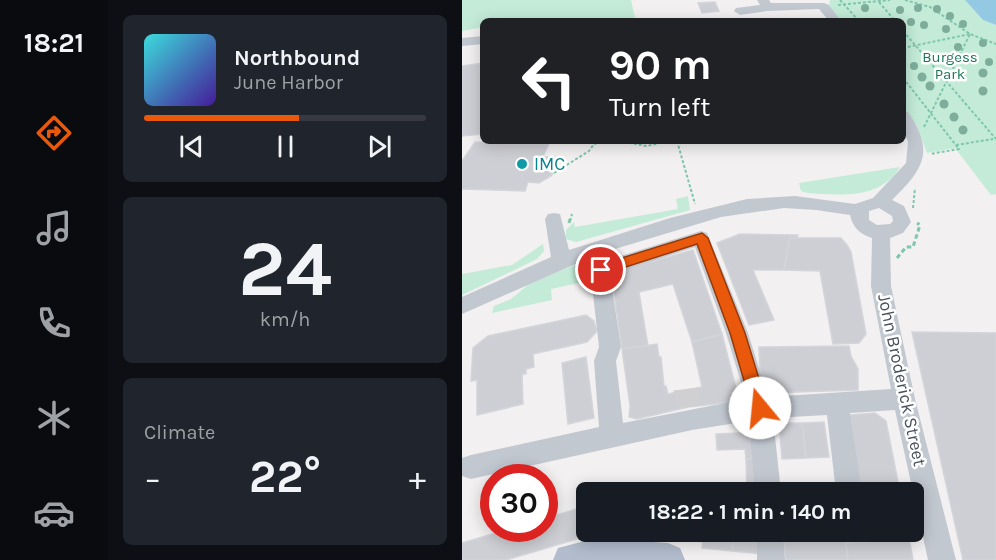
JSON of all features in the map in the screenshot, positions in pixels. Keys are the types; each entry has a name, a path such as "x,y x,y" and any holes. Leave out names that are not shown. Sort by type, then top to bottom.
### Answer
{"main road":[{"path":"570,560 596,555 668,560"}],"street":[{"path":"740,11 765,4 813,3 825,7 834,18"},
{"path":"462,42 480,40"},
{"path":"899,212 911,182 917,139 906,120"},
{"path":"859,211 867,204 879,202 911,182"},
{"path":"462,306 561,260 596,247 699,217 774,202 807,202 859,211"},
{"path":"859,211 863,225 881,233 889,233 901,226 902,218 899,212 892,206 879,202"},
{"path":"554,219 561,260"},
{"name":"John Broderick Street","path":"881,233 881,286 904,399 942,560"},
{"path":"601,270 702,238 737,333 760,408 764,430 767,482"},
{"path":"596,247 610,347 605,361 612,436"},
{"path":"471,466 612,436 690,413 904,399"},
{"path":"837,402 848,482"},
{"path":"770,542 771,560"}],"path":[{"path":"840,0 857,18"},
{"path":"825,7 890,0"},
{"path":"905,0 930,7 970,34 996,44"},
{"path":"878,1 892,18"},
{"path":"926,1 930,7"},
{"path":"906,34 995,139"},
{"path":"906,47 970,34"},
{"path":"917,139 970,34"},
{"path":"906,82 959,149 924,155"},
{"path":"956,145 995,139"},
{"path":"554,172 589,151 594,144"},
{"path":"636,144 647,146 655,144"},
{"path":"678,144 699,217"},
{"path":"911,182 914,217 920,225 917,233"}],"green space":[{"path":"462,0 631,0 635,18 480,18 480,28 462,31"},
{"name":"Burgess Park","path":"830,0 965,0 983,20 996,25 996,194 991,195 955,148 927,153 917,126 906,111 906,18 838,18 829,5"},
{"path":"900,167 892,178 882,185 859,193 808,193 801,191 799,183"},
{"path":"688,196 690,210 576,242 566,239 566,230 574,222 575,227 678,209 676,199"},
{"path":"543,244 544,251 537,259 462,295 462,274 512,265"},
{"path":"584,261 590,264 593,280 551,289 552,300 492,313 494,306 511,299 529,284"}],"water":[{"path":"965,0 996,0 996,25 983,20"}],"building":[{"path":"715,2 719,11 702,13 698,3"},
{"path":"480,63 480,134 462,136 462,66"},
{"path":"475,142 480,144 549,144 543,157 556,157 557,168 551,176 539,183 528,182 525,191 462,189 462,161"},
{"path":"740,234 798,235 797,238 790,238 784,270 753,270 774,320 749,325 717,243"},
{"path":"790,238 841,238 847,245 851,252 866,334 859,343 833,344 820,271 784,270"},
{"path":"693,250 722,334 692,342 673,284 639,292 648,346 622,349 611,273"},
{"path":"586,315 594,321 597,331 587,342 533,354 534,367 526,369 526,374 522,374 523,404 477,415 477,380 471,381 473,348 488,336"},
{"path":"912,332 996,333 996,560 963,560"},
{"path":"722,334 738,396 733,402 688,407 637,419 629,417 630,406 622,349 657,344 659,357 661,357 664,386 668,394 702,387 692,342"},
{"path":"849,346 858,369 858,390 761,393 759,347"},
{"path":"586,357 594,418 568,424 562,363"},
{"path":"875,413 886,421 898,482 860,482 850,415"},
{"path":"824,422 829,457 806,458 802,423"},
{"path":"779,423 802,423 806,458 782,459"},
{"path":"760,432 762,458 746,459 745,449 717,450 716,434"},
{"path":"762,458 763,482 747,482 746,459"},
{"path":"576,509 576,539 506,560 462,560 462,543 480,538 480,542 558,542 558,515"},
{"path":"703,542 733,542 732,551 702,548"},
{"path":"733,542 765,542 764,554 732,551"},
{"path":"784,542 846,542 848,560 786,560"},
{"path":"910,542 913,560 848,560 846,543"}],"tunnel":[{"path":"686,389 688,407"}],"place":[{"name":"IMC","path":"522,164"}],"route":[{"path":"601,270 702,238 737,333 760,408"}]}
